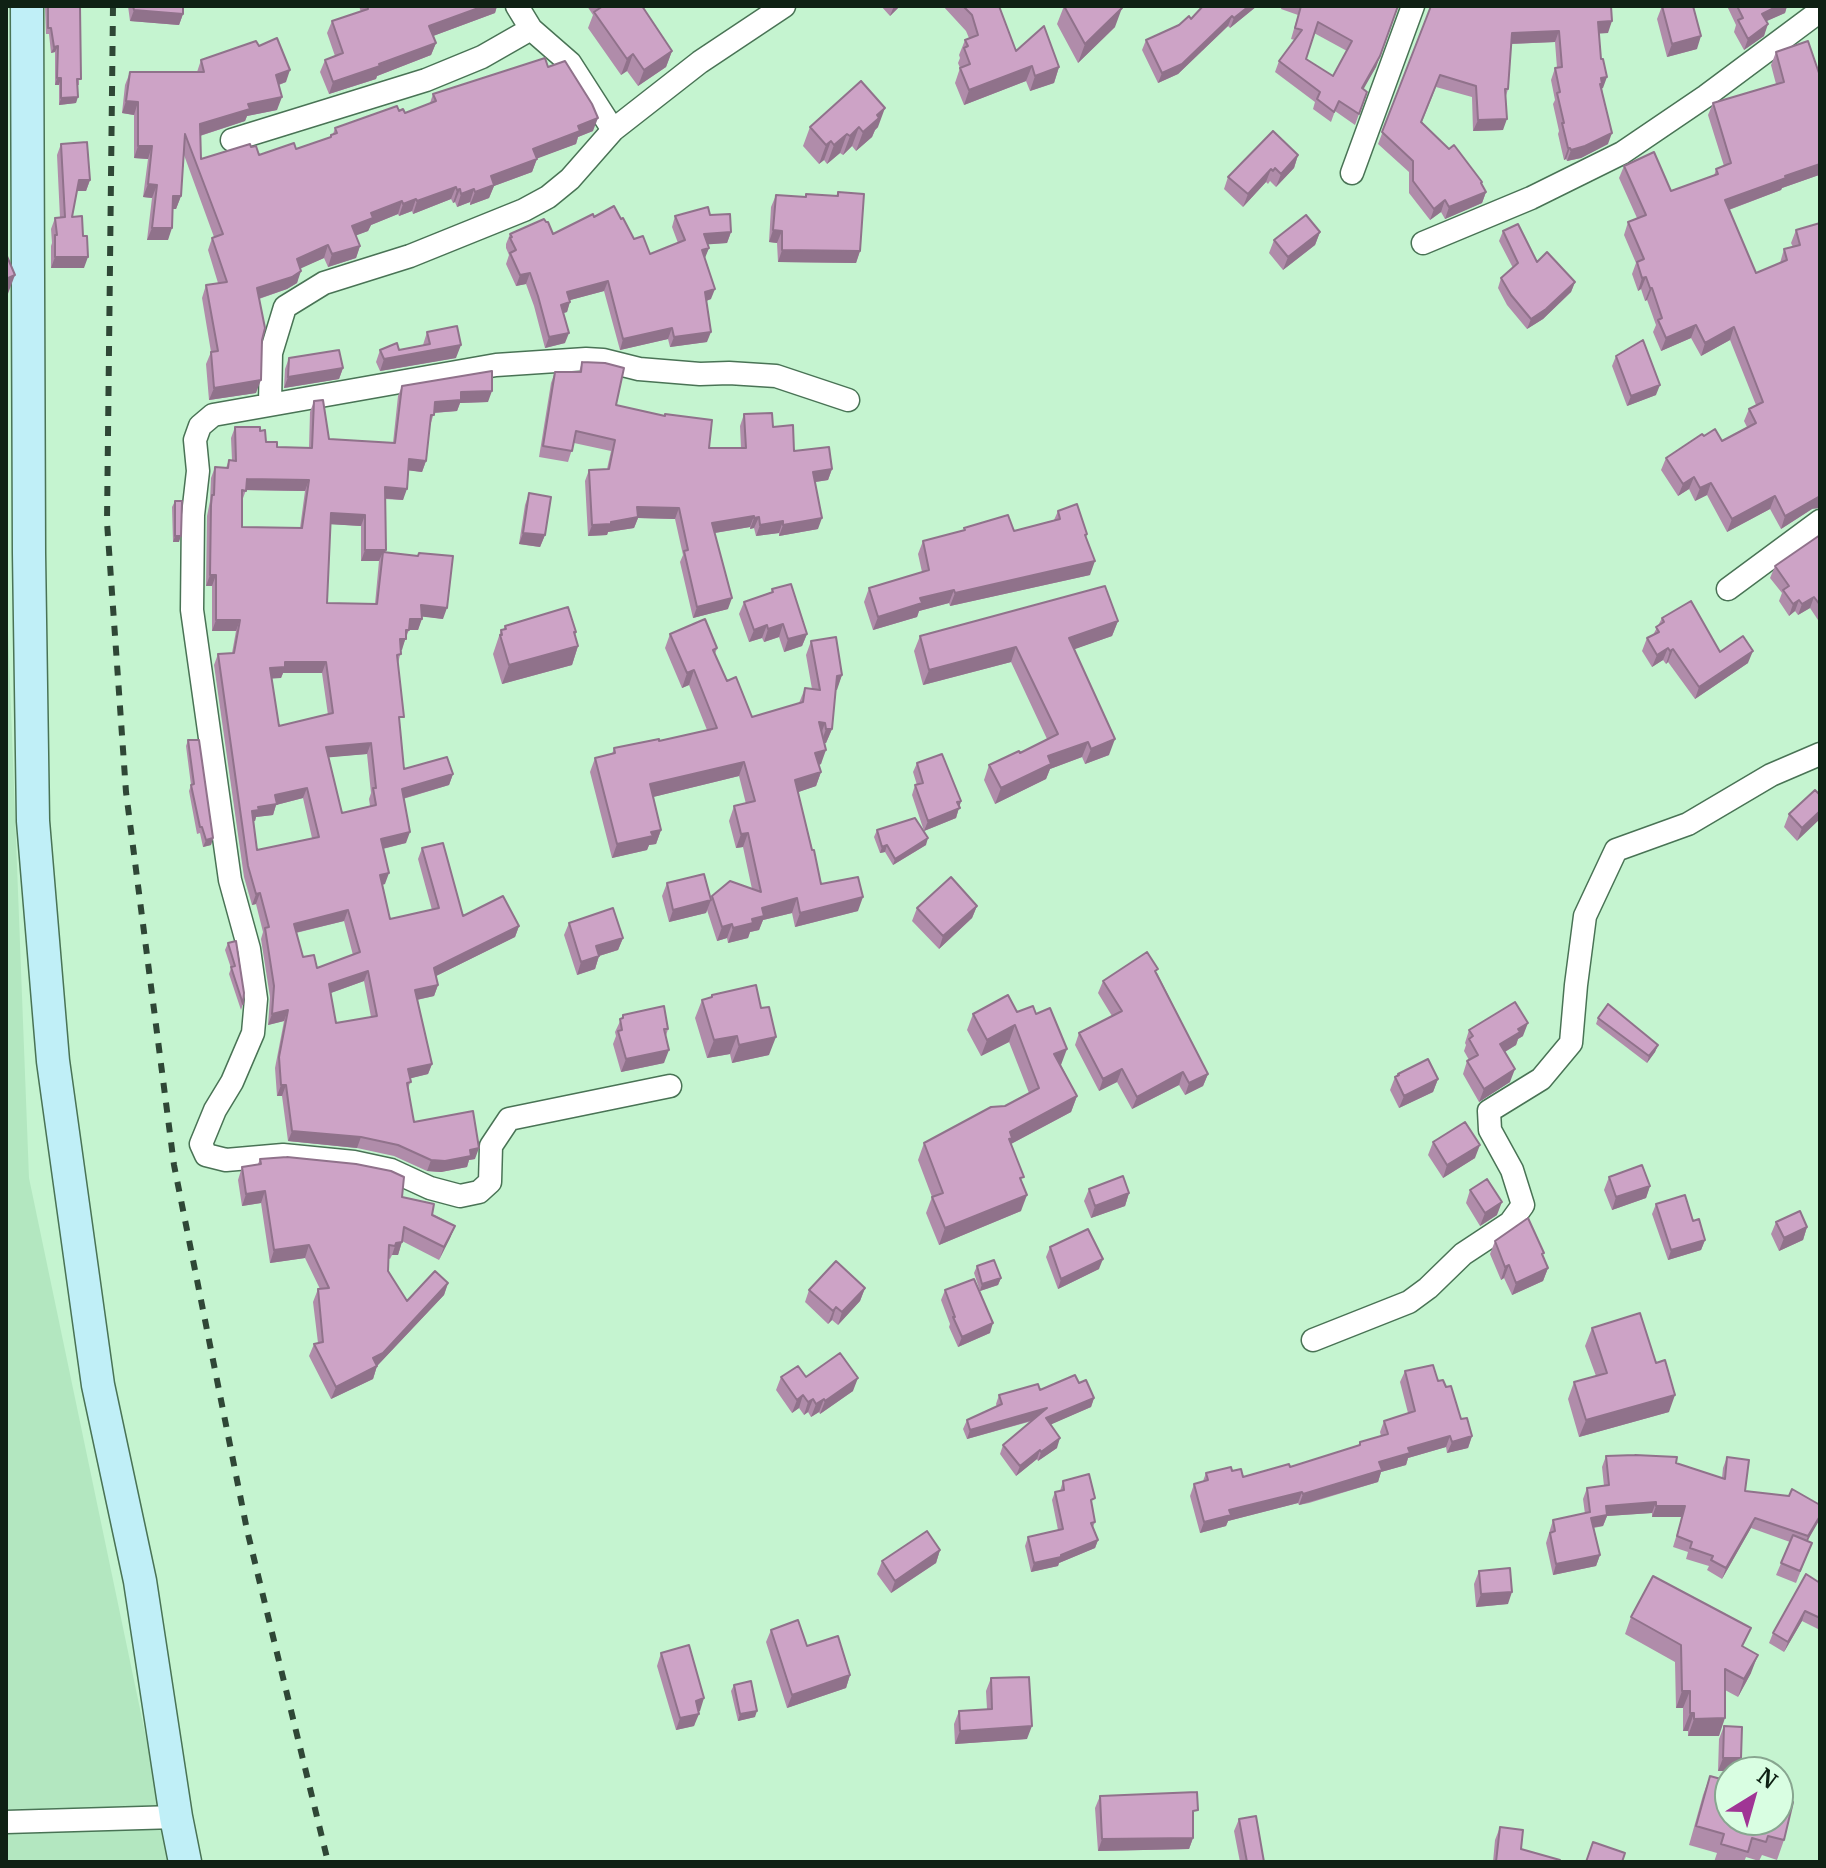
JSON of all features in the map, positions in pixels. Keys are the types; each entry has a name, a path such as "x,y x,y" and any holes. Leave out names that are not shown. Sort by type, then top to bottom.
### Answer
{"main road":[{"path":"27,6 33,821 53,1061 98,1385 140,1581 185,1862"}],"street":[{"path":"517,6 531,29 570,63 613,130"},
{"path":"270,404 271,353 285,307 324,283 410,256 524,210 548,197 570,179 613,130 700,62 784,6"},
{"path":"1352,173 1413,6"},
{"path":"1423,243 1531,198 1622,153 1706,96 1820,11"},
{"path":"232,140 426,80 482,57 531,29"},
{"path":"670,1086 509,1119 491,1146 490,1182 479,1192 460,1196 430,1188 391,1170 354,1162 283,1155 226,1160 206,1155 201,1144 253,1033 256,999 249,949 230,880 192,610 193,515 198,471 195,440 200,426 213,415 496,365 586,359 639,369 776,376 848,400"},
{"path":"1728,589 1820,521"},
{"path":"1313,1340 1409,1302 1463,1254 1510,1223 1523,1205 1512,1170 1490,1130 1489,1111 1541,1079 1571,1043 1585,916 1616,850 1688,824 1771,775 1820,754"},
{"path":"6,1822 176,1817"}],"shaded area":[{"path":"6,579 29,1178 172,1862 6,1862"}],"building":[{"path":"48,6 80,6 81,79 77,79 78,97 61,98 61,78 57,78 58,46 54,47 51,28 48,28"},
{"path":"133,6 183,6 183,14 134,10"},
{"path":"367,6 484,6 429,26 436,43 333,82 325,60 343,53 332,21 368,9"},
{"path":"603,6 642,6 672,51 644,70 633,54 627,59 594,12"},
{"path":"963,6 999,6 1016,51 1044,26 1059,67 1035,76 1032,66 969,90 960,68 970,64 964,48 968,46 965,40 978,35 972,15"},
{"path":"1064,6 1120,6 1122,8 1085,44"},
{"path":"1203,6 1249,6 1234,18 1232,16 1182,64 1162,73 1146,40 1179,25 1189,16 1191,19"},
{"path":"1301,6 1398,6 1380,56 1362,88 1367,92 1359,114 1339,101 1334,112 1317,99 1320,92 1279,61 1302,30 1295,28","holes":["1318,22 1352,41 1333,76 1306,59"]},
{"path":"1431,6 1611,6 1612,21 1598,22 1601,59 1607,77 1601,78 1600,84 1612,133 1585,146 1568,148 1555,68 1562,67 1559,31 1512,33 1508,89 1505,89 1507,119 1478,120 1476,86 1440,75 1421,122 1449,149 1454,145 1486,192 1449,207 1445,200 1434,209 1413,181 1413,161 1382,132"},
{"path":"1662,6 1693,6 1701,36 1672,44"},
{"path":"1737,6 1778,6 1762,14 1768,24 1748,39 1738,20 1743,18"},
{"path":"277,38 290,70 276,75 282,97 248,104 250,109 200,124 201,159 250,144 251,147 256,146 259,155 294,143 296,149 331,137 337,133 335,128 397,106 399,111 403,109 405,113 436,101 433,94 545,58 548,67 565,61 598,118 578,126 580,131 533,149 537,159 491,176 494,185 461,194 456,187 417,201 403,204 402,201 371,213 373,218 352,226 360,246 332,254 328,245 297,259 301,271 257,288 265,328 261,380 214,388 211,352 218,351 206,285 227,282 212,238 223,234 185,134 181,196 173,196 172,228 152,228 157,185 148,184 152,146 138,146 138,102 126,101 130,72 204,72 201,60 256,41 259,46"},
{"path":"1808,41 1820,76 1820,164 1725,200 1756,273 1787,260 1784,249 1800,245 1796,230 1820,223 1820,496 1785,516 1775,496 1732,519 1711,483 1700,488 1694,477 1683,484 1666,458 1702,434 1704,436 1715,429 1722,441 1756,423 1749,409 1763,402 1734,327 1705,343 1696,325 1666,338 1658,320 1662,318 1652,288 1646,277 1642,278 1637,262 1644,259 1628,222 1646,215 1624,166 1654,152 1671,191 1718,174 1716,169 1731,163 1713,103 1784,82 1776,52"},
{"path":"861,81 885,108 863,132 859,127 834,145 831,141 826,145 810,127"},
{"path":"1273,131 1298,155 1281,174 1275,168 1273,171 1271,169 1248,194 1228,177"},
{"path":"87,142 90,180 79,180 72,217 82,216 88,257 55,257 55,218 65,217 61,144"},
{"path":"838,192 864,194 860,251 782,250 782,231 773,230 776,195 838,196"},
{"path":"614,206 634,239 643,236 650,254 685,240 675,216 708,207 710,215 730,214 731,232 704,234 709,248 702,250 715,289 705,292 711,332 674,337 672,328 623,339 608,281 567,292 570,302 561,305 569,333 549,337 530,273 520,275 510,253 516,250 510,234 544,219 553,234"},
{"path":"1306,215 1320,232 1288,257 1274,240"},
{"path":"1518,224 1537,262 1547,252 1575,282 1531,319 1501,278 1518,263 1503,231"},
{"path":"6,254 15,275 6,279"},
{"path":"457,326 461,345 384,359 380,350 397,343 399,350 430,344 427,332"},
{"path":"1643,340 1660,385 1631,396 1616,356"},
{"path":"339,350 343,368 288,377 289,358"},
{"path":"582,362 624,368 616,405 665,416 712,420 709,448 746,448 744,414 772,413 773,427 793,425 794,451 829,447 832,469 813,472 822,518 783,525 783,521 760,525 759,517 754,516 712,523 732,598 697,607 684,551 688,550 679,508 637,507 638,517 592,525 589,470 609,469 615,440 576,431 572,451 543,446 555,372 581,372"},
{"path":"492,371 492,391 461,392 461,400 435,402 426,461 409,459 407,489 385,487 386,550 365,550 365,515 331,513 327,603 377,604 383,552 453,556 447,608 421,605 422,619 410,619 406,639 400,639 401,654 397,655 404,717 399,717 404,769 447,757 453,774 402,789 410,832 381,839 389,873 380,875 390,919 439,908 422,848 443,843 463,916 503,896 519,926 434,968 438,985 415,990 432,1064 408,1069 411,1082 407,1083 414,1122 473,1111 479,1148 470,1150 471,1156 445,1161 431,1160 398,1145 361,1137 292,1131 286,1085 281,1085 279,1057 288,1010 272,1014 274,986 265,928 269,927 260,893 256,894 248,866 218,654 234,653 240,620 216,620 216,575 210,575 215,467 228,468 229,460 236,461 235,427 260,427 260,431 265,430 266,442 277,442 277,447 312,448 314,401 323,400 329,439 395,443 402,386","holes":["247,479 309,480 302,528 242,527 242,490 246,491","285,662 326,662 333,713 279,726 270,668 285,667","371,743 376,805 342,813 326,747","307,788 319,837 257,850 252,811 277,804 275,795","348,910 360,952 317,968 314,955 303,957 294,924","368,971 377,1016 336,1023 329,984"]},
{"path":"529,493 551,497 545,535 523,533"},
{"path":"175,501 182,501 181,536 175,536"},
{"path":"1077,504 1095,561 920,598 922,603 878,617 869,588 929,570 923,541 1008,515 1014,531 1060,519 1058,511"},
{"path":"1820,535 1820,605 1814,597 1802,604 1799,600 1793,604 1783,590 1789,586 1775,566"},
{"path":"791,584 807,634 788,639 783,624 754,630 744,602"},
{"path":"1105,586 1118,621 1069,638 1115,739 1091,749 1088,742 1048,756 1051,764 1001,788 989,765 1058,734 1016,647 929,670 920,636"},
{"path":"1691,601 1720,652 1743,636 1753,651 1699,687 1673,649 1670,651 1668,648 1657,655 1647,638 1659,632 1656,627 1664,622 1662,618"},
{"path":"568,607 578,646 509,665 500,635 505,626"},
{"path":"705,619 717,648 713,650 727,681 736,677 752,717 803,702 805,688 820,690 811,641 836,637 842,675 837,676 832,729 826,729 825,723 819,722 826,750 815,753 821,772 795,780 821,884 858,877 863,897 800,913 797,898 762,908 764,916 752,919 753,923 722,927 712,896 730,881 761,892 748,833 741,834 734,806 755,801 744,762 650,784 661,830 651,832 653,836 617,844 595,758 615,753 614,748 717,728 694,670 687,673 670,634"},
{"path":"188,740 199,740 213,838 206,840 191,785 194,784"},
{"path":"942,754 961,801 957,802 960,808 928,821 915,785 923,783 917,763"},
{"path":"1815,790 1820,795 1820,811 1802,828 1789,814"},
{"path":"915,818 928,838 895,859 887,845 882,847 877,830"},
{"path":"704,874 711,900 673,910 667,883"},
{"path":"951,877 977,906 943,936 917,908"},
{"path":"613,908 623,938 596,946 599,956 581,962 569,923"},
{"path":"236,941 243,1004 231,967 235,966 228,943"},
{"path":"1147,952 1208,1074 1189,1083 1183,1072 1137,1097 1122,1069 1103,1079 1079,1033 1122,1011 1103,981"},
{"path":"756,985 761,1008 769,1007 776,1037 739,1045 737,1036 714,1040 702,1000"},
{"path":"1008,995 1017,1012 1033,1006 1036,1014 1050,1008 1067,1049 1054,1054 1077,1096 1010,1132 1012,1138 1009,1139 1024,1177 1020,1178 1027,1195 945,1228 932,1197 943,1193 924,1143 991,1107 1005,1106 1039,1088 1015,1025 987,1040 973,1014"},
{"path":"1515,1002 1528,1023 1500,1044 1515,1069 1484,1089 1467,1061 1478,1055 1469,1039 1473,1036 1469,1030"},
{"path":"1608,1004 1658,1045 1649,1056 1598,1018"},
{"path":"664,1006 668,1029 664,1029 669,1050 626,1059 618,1031 622,1030 620,1019 623,1015"},
{"path":"1428,1059 1438,1079 1404,1096 1395,1077"},
{"path":"1465,1122 1480,1145 1447,1165 1433,1142"},
{"path":"287,1157 391,1171 404,1177 402,1197 434,1204 432,1215 455,1226 444,1247 404,1227 402,1242 389,1245 388,1271 407,1301 435,1271 448,1283 383,1353 373,1358 377,1366 336,1387 314,1344 323,1342 318,1289 329,1288 309,1245 274,1250 265,1191 246,1194 242,1167 261,1164 260,1159"},
{"path":"1642,1165 1650,1186 1616,1197 1609,1177"},
{"path":"1123,1176 1129,1193 1095,1206 1089,1189"},
{"path":"1487,1179 1502,1202 1485,1213 1470,1190"},
{"path":"1685,1195 1693,1221 1699,1219 1705,1240 1671,1250 1656,1204"},
{"path":"1800,1211 1807,1227 1784,1238 1776,1222"},
{"path":"1528,1218 1548,1268 1516,1283 1509,1265 1505,1267 1495,1241"},
{"path":"1088,1229 1103,1259 1061,1279 1050,1247"},
{"path":"994,1260 1001,1278 982,1284 977,1266"},
{"path":"836,1261 865,1288 842,1312 836,1307 833,1311 809,1290"},
{"path":"974,1279 993,1323 962,1337 945,1290"},
{"path":"1640,1313 1656,1363 1665,1360 1675,1395 1586,1420 1574,1382 1607,1373 1592,1328"},
{"path":"840,1353 858,1378 825,1401 816,1404 813,1399 808,1402 803,1395 797,1400 781,1377 798,1366 806,1377"},
{"path":"1433,1365 1438,1381 1443,1380 1446,1387 1451,1386 1461,1419 1467,1418 1472,1436 1452,1442 1450,1436 1408,1448 1410,1453 1379,1462 1382,1470 1303,1494 1229,1510 1231,1515 1204,1522 1194,1484 1208,1480 1206,1473 1231,1467 1232,1471 1241,1469 1243,1477 1289,1464 1290,1467 1388,1434 1384,1421 1415,1411 1405,1371"},
{"path":"1075,1375 1079,1383 1086,1380 1094,1398 1046,1418 1060,1438 1020,1466 1003,1445 1047,1408 970,1430 967,1420 1002,1404 999,1395 1038,1384 1040,1390"},
{"path":"1606,1456 1677,1457 1676,1463 1725,1479 1727,1457 1749,1460 1745,1491 1789,1496 1792,1489 1820,1505 1820,1516 1808,1536 1755,1518 1726,1568 1711,1560 1713,1556 1690,1548 1692,1542 1677,1536 1685,1506 1656,1506 1656,1502 1606,1506 1607,1515 1591,1518 1600,1555 1556,1564 1550,1533 1555,1531 1553,1520 1590,1512 1587,1488 1609,1485"},
{"path":"1089,1474 1095,1498 1091,1500 1095,1522 1091,1523 1098,1540 1061,1557 1034,1563 1028,1537 1063,1529 1055,1492 1064,1490 1063,1481"},
{"path":"927,1531 940,1550 895,1581 882,1561"},
{"path":"1793,1535 1812,1543 1800,1571 1781,1563"},
{"path":"1510,1568 1512,1592 1481,1594 1479,1571"},
{"path":"1806,1574 1820,1583 1820,1618 1805,1611 1788,1642 1773,1633"},
{"path":"1653,1576 1751,1628 1742,1646 1758,1655 1744,1679 1725,1669 1725,1718 1694,1719 1694,1713 1690,1713 1690,1691 1682,1691 1681,1645 1631,1617"},
{"path":"798,1620 807,1646 838,1636 850,1675 792,1695 771,1630"},
{"path":"689,1645 704,1698 696,1701 699,1714 680,1718 661,1653"},
{"path":"1029,1677 1032,1726 960,1731 959,1711 992,1709 991,1678"},
{"path":"751,1681 757,1711 740,1714 734,1685"},
{"path":"1724,1726 1742,1727 1741,1756 1723,1756"},
{"path":"1710,1776 1714,1777 1714,1831 1696,1826"},
{"path":"1197,1792 1198,1810 1193,1811 1193,1838 1102,1839 1100,1796"},
{"path":"1256,1816 1264,1862 1247,1862 1239,1819"},
{"path":"1500,1827 1523,1830 1521,1849 1559,1862 1496,1862"},
{"path":"1723,1836 1768,1836 1766,1842 1752,1838 1748,1852 1721,1844"},
{"path":"1593,1842 1625,1853 1622,1862 1586,1862"}],"railway":[{"path":"113,6 107,522 126,792 174,1165 247,1530 328,1862"}]}
